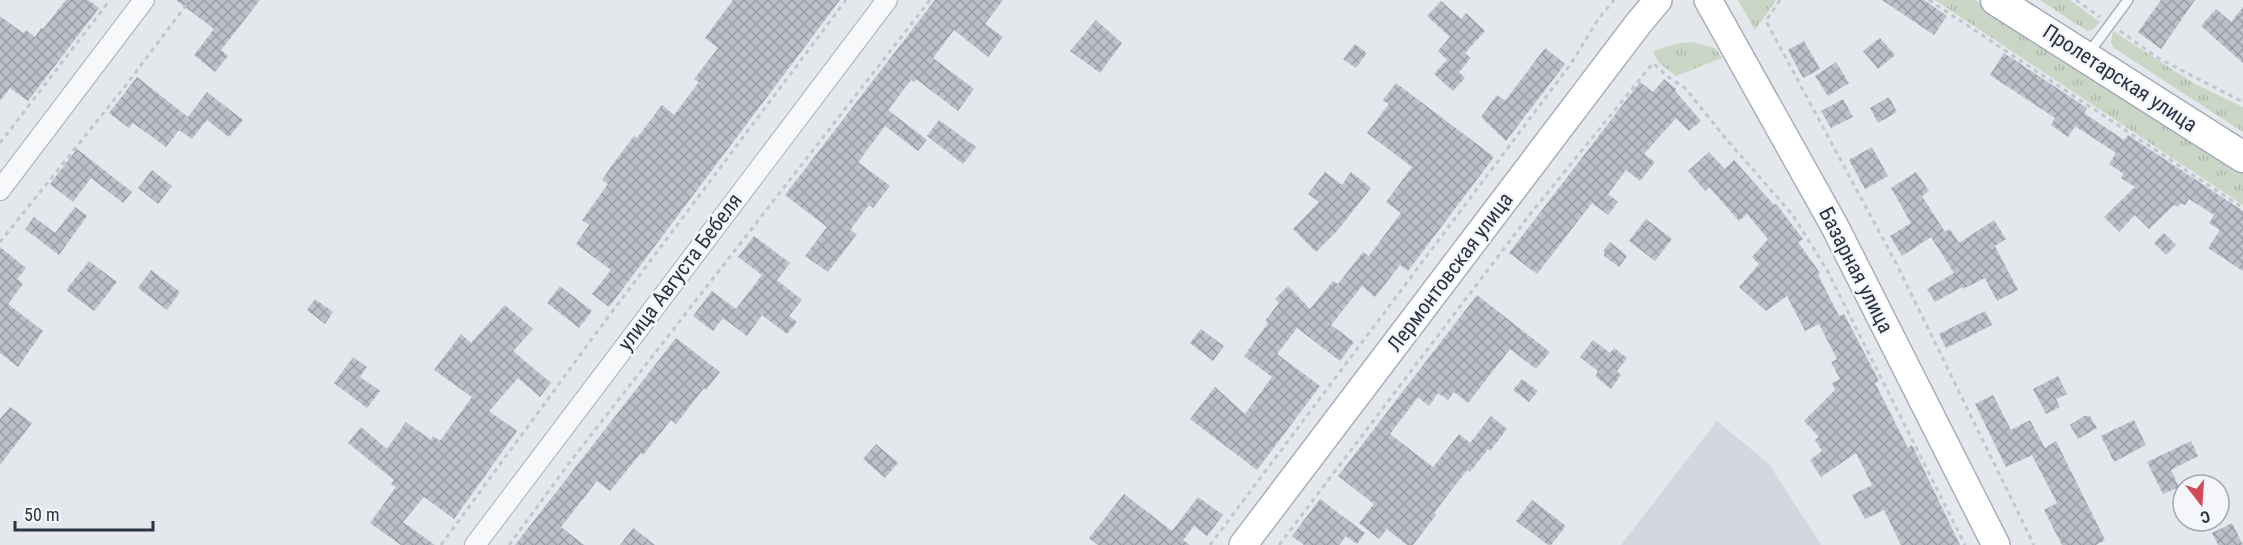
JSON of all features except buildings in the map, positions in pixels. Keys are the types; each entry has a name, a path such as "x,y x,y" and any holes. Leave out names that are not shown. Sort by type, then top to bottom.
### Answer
{"main road":[{"name":"Лермонтовская улица","path":"1243,545 1658,0"},
{"name":"Базарная улица","path":"1708,0 1834,225 1996,545"},
{"name":"Пролетарская улица","path":"1996,0 2243,157"}],"street":[{"path":"0,190 144,0"},
{"name":"улица Августа Бебеля","path":"475,545 887,0"}],"lane":[{"path":"2086,57 2128,0"}],"path":[{"path":"0,143 110,0"},
{"path":"0,242 126,85 190,0"},
{"path":"441,545 594,336 846,0"},
{"path":"509,545 570,462 930,0"},
{"path":"1210,545 1570,65 1599,18 1614,0"},
{"path":"1780,0 1766,21 1897,265 2034,545"},
{"path":"1929,0 2243,208"},
{"path":"2076,0 2158,58 2243,102"},
{"path":"1279,545 1531,213 1653,63 1685,88 1727,141 1792,214 1827,270 1965,545"}],"shaded area":[{"path":"1717,421 1769,464 1821,545 1621,545"}],"green space":[{"path":"1738,0 1776,0 1755,30"},
{"path":"1935,0 1975,0 2243,170 2243,205"},
{"path":"2040,0 2070,0 2100,22 2092,30 2087,31"},
{"path":"2113,31 2195,84 2243,107 2243,132 2114,48 2111,43"},
{"path":"1692,42 1715,48 1722,58 1676,76 1658,62 1653,51 1675,44"}]}
